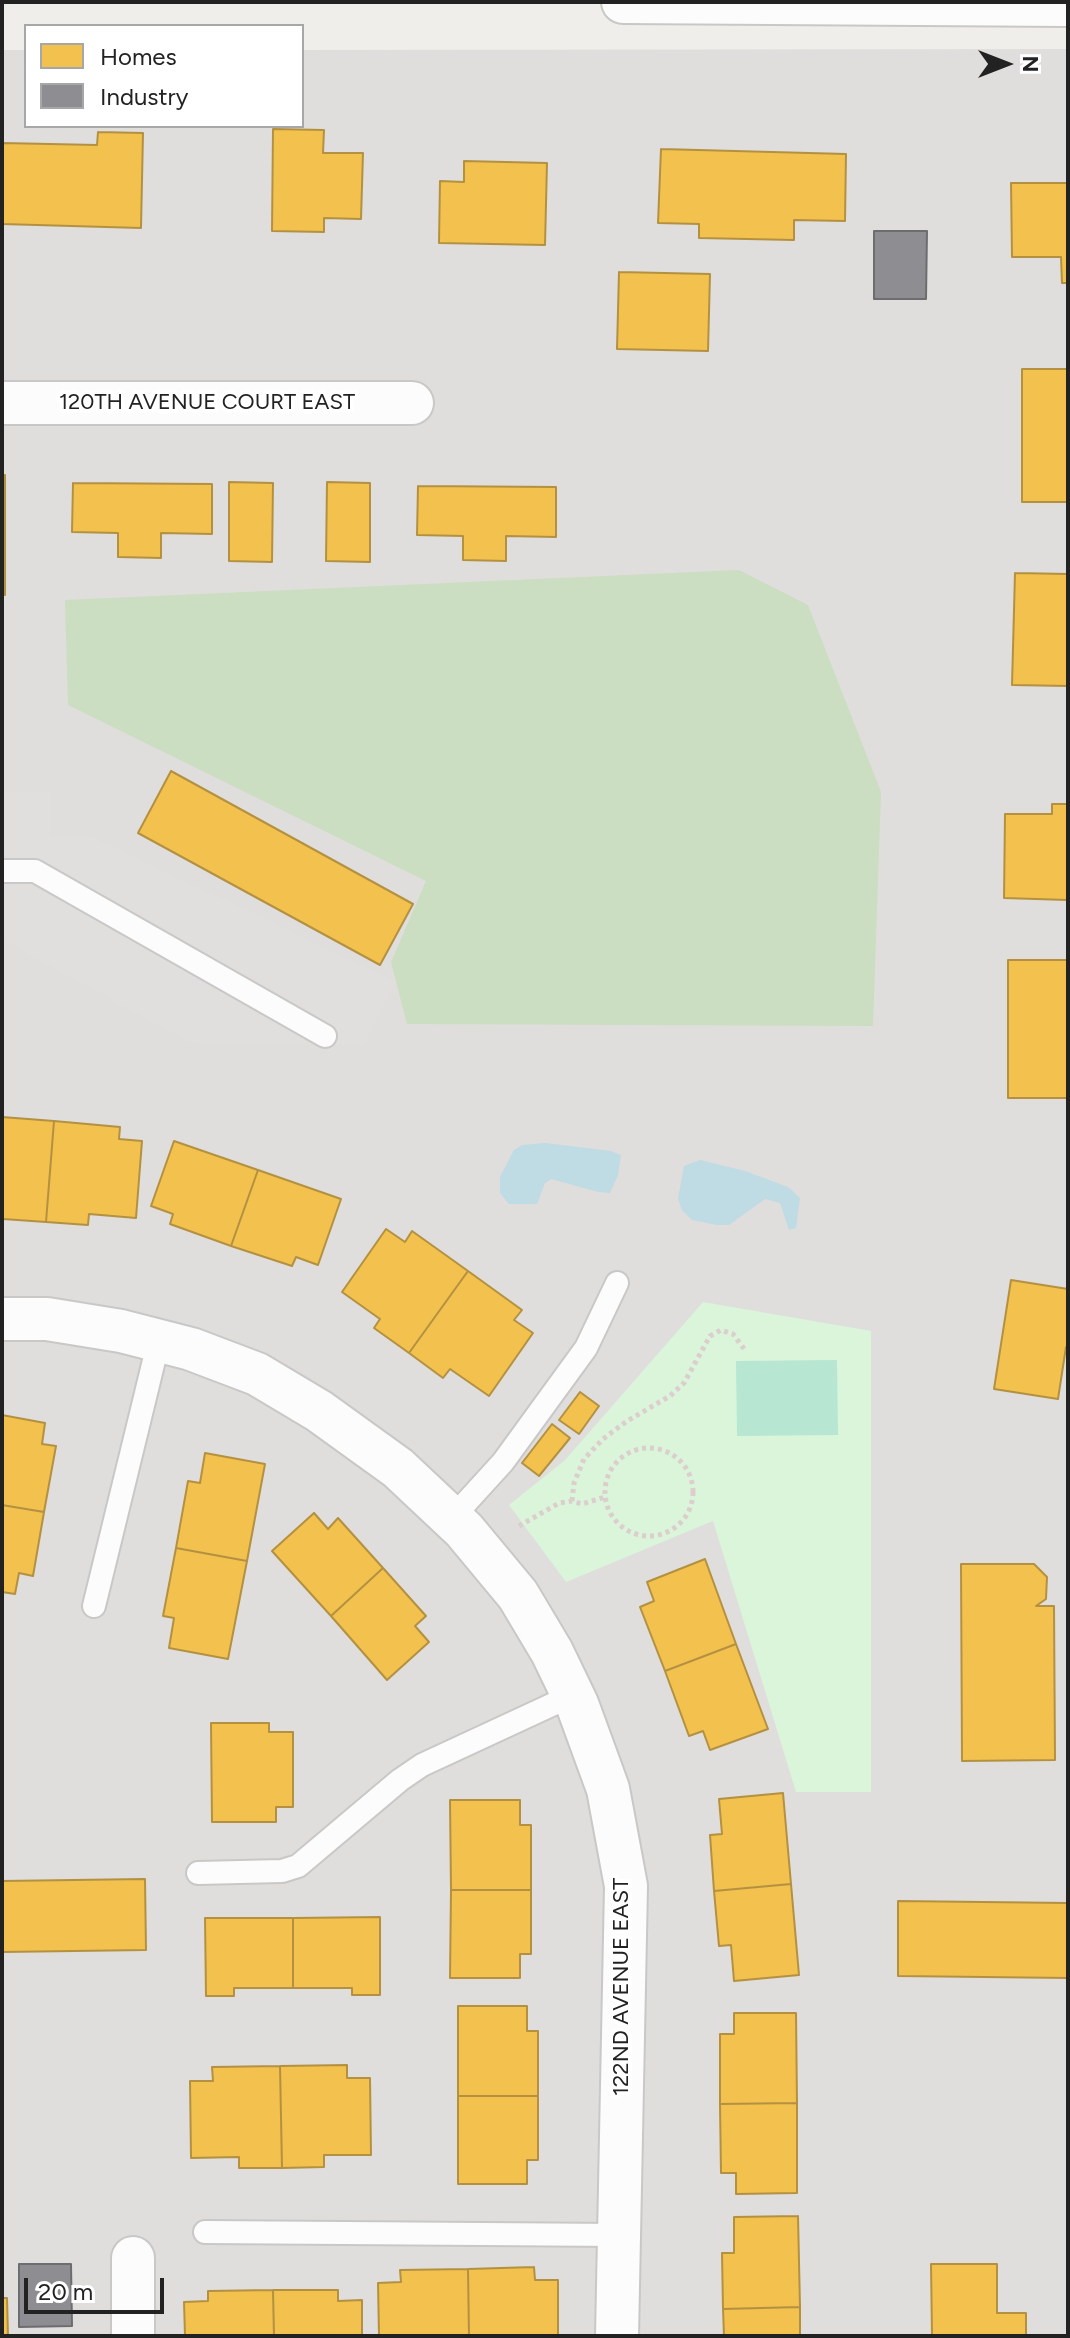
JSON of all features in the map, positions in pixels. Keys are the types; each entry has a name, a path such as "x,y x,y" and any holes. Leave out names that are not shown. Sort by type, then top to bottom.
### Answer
{"street":[{"path":"623,2 1068,5"},
{"name":"120TH AVENUE COURT EAST","path":"2,403 412,403"},
{"name":"122ND AVENUE EAST","path":"2,1319 47,1319 121,1331 191,1349 257,1374 319,1411 398,1468 452,1518 518,1595 573,1695 608,1789 626,1886 617,2336"},
{"path":"133,2258 133,2336"}],"lane":[{"path":"2,871 35,871 325,1036"},
{"path":"452,1518 503,1462 586,1348 617,1283"},
{"path":"94,1606 159,1340"},
{"path":"198,1873 282,1871 298,1866 422,1765 573,1695"},
{"path":"205,2232 620,2235"}],"path":[{"path":"572,1501 574,1483 584,1459 603,1439 627,1421 662,1402 684,1383 710,1336 721,1330 733,1334 745,1350"},
{"path":"643,1449 657,1449 671,1454 682,1463 692,1490 691,1504 675,1528 648,1537 633,1534 621,1526 612,1516 605,1497 608,1474 617,1462 629,1453 643,1449"},
{"path":"519,1526 559,1503 572,1501 582,1504 605,1497"}],"shaded area":[{"path":"1068,49 1068,2336 2,2336 2,50 24,50 24,128 304,128 304,50"},
{"path":"2,791 50,791 50,837 92,837 395,981 365,1045 191,1043 8,943 2,943"}],"green space":[{"path":"739,570 808,605 881,792 873,1026 407,1024 391,962 426,881 68,705 65,600"},
{"path":"703,1302 871,1331 871,1792 796,1792 713,1521 566,1582 509,1505 565,1460"},
{"path":"837,1360 838,1435 737,1436 736,1361"}],"water":[{"path":"545,1143 621,1155 618,1175 610,1193 551,1179 545,1183 537,1204 509,1204 500,1193 500,1177 514,1150 522,1145"},
{"path":"700,1160 745,1171 788,1187 800,1198 796,1228 789,1230 780,1203 765,1199 729,1225 692,1220 682,1210 678,1199 684,1166"}],"building: Homes":[{"path":"273,129 324,130 323,153 363,153 361,219 324,218 324,232 272,231"},
{"path":"98,132 143,133 141,228 2,224 2,143 97,145"},
{"path":"661,149 846,154 845,221 794,220 794,240 699,238 699,224 658,223"},
{"path":"464,161 547,163 545,245 439,243 440,181 464,182"},
{"path":"1011,183 1068,183 1068,283 1062,283 1061,257 1012,257"},
{"path":"619,272 710,274 708,351 617,349"},
{"path":"1022,369 1068,369 1068,502 1022,502"},
{"path":"2,475 5,475 5,595 2,595"},
{"path":"229,482 273,483 272,562 229,561"},
{"path":"327,482 370,483 370,562 326,561"},
{"path":"73,483 212,484 212,534 161,533 161,558 118,557 118,533 72,532"},
{"path":"418,486 556,487 556,537 506,536 506,561 463,560 463,536 417,535"},
{"path":"1015,573 1068,574 1068,686 1012,685"},
{"path":"171,771 413,904 380,965 138,833"},
{"path":"1052,804 1068,804 1067,900 1004,898 1005,814 1052,814"},
{"path":"1008,960 1068,960 1068,1098 1008,1098"},
{"path":"2,1117 54,1121 46,1222 3,1219"},
{"path":"54,1121 120,1127 119,1139 142,1141 136,1218 89,1214 88,1225 46,1222"},
{"path":"174,1141 258,1170 231,1246 170,1224 173,1214 151,1206"},
{"path":"258,1170 341,1199 318,1265 296,1257 292,1266 231,1246"},
{"path":"386,1229 405,1242 412,1231 468,1271 409,1353 374,1328 380,1319 342,1292"},
{"path":"468,1271 522,1310 514,1320 533,1333 489,1396 450,1369 443,1378 409,1353"},
{"path":"1011,1280 1068,1289 1068,1347 1058,1399 994,1389"},
{"path":"580,1392 599,1406 579,1434 559,1420"},
{"path":"2,1415 45,1423 42,1444 56,1446 44,1512 2,1505"},
{"path":"552,1424 570,1438 539,1476 522,1463"},
{"path":"205,1453 265,1464 247,1561 176,1548 188,1481 200,1483"},
{"path":"2,1505 44,1512 33,1576 19,1573 15,1594 2,1592"},
{"path":"314,1513 328,1529 338,1518 383,1568 331,1616 272,1551"},
{"path":"176,1548 247,1561 228,1659 169,1648 174,1618 163,1616"},
{"path":"705,1559 736,1644 665,1671 640,1607 654,1601 647,1582"},
{"path":"961,1564 1034,1564 1047,1577 1046,1599 1036,1606 1054,1606 1055,1760 962,1761"},
{"path":"383,1568 426,1616 415,1626 429,1642 387,1680 331,1616"},
{"path":"736,1644 768,1729 710,1750 703,1731 689,1736 665,1671"},
{"path":"211,1723 269,1723 269,1732 293,1732 293,1807 276,1807 276,1822 212,1822"},
{"path":"783,1793 791,1884 714,1891 710,1835 722,1834 719,1799"},
{"path":"450,1800 520,1800 520,1825 531,1825 531,1890 451,1890"},
{"path":"145,1879 146,1950 2,1952 2,1881"},
{"path":"791,1884 799,1975 734,1981 731,1945 719,1946 714,1891"},
{"path":"451,1890 531,1890 531,1954 520,1954 520,1978 450,1978"},
{"path":"898,1901 1068,1903 1068,1978 898,1976"},
{"path":"380,1917 380,1995 352,1995 352,1988 293,1988 293,1918"},
{"path":"205,1918 293,1918 293,1988 234,1988 234,1996 206,1996"},
{"path":"458,2006 527,2006 527,2031 538,2031 538,2096 458,2096"},
{"path":"734,2013 796,2013 797,2103 720,2104 720,2034 734,2034"},
{"path":"347,2065 347,2078 370,2078 371,2155 324,2155 324,2167 282,2168 280,2066"},
{"path":"280,2066 282,2168 239,2168 239,2157 191,2158 190,2081 213,2081 212,2067"},
{"path":"458,2096 538,2096 538,2160 527,2160 527,2184 458,2184"},
{"path":"797,2103 797,2193 736,2194 736,2173 721,2173 720,2104"},
{"path":"798,2216 800,2307 723,2309 722,2253 734,2253 734,2217"},
{"path":"931,2264 997,2264 997,2313 1026,2313 1026,2336 932,2336"},
{"path":"534,2267 535,2280 558,2280 558,2336 469,2336 468,2269"},
{"path":"468,2269 469,2336 379,2336 378,2283 401,2282 400,2270"},
{"path":"273,2290 274,2336 185,2336 184,2302 208,2301 208,2291"},
{"path":"273,2290 338,2290 338,2301 362,2300 362,2336 274,2336"},
{"path":"2,2298 7,2298 8,2336 2,2336"},
{"path":"800,2307 800,2336 724,2336 723,2309"}],"building: Industry":[{"path":"874,231 927,231 926,299 874,299"},
{"path":"19,2264 71,2264 72,2326 19,2327"}]}
